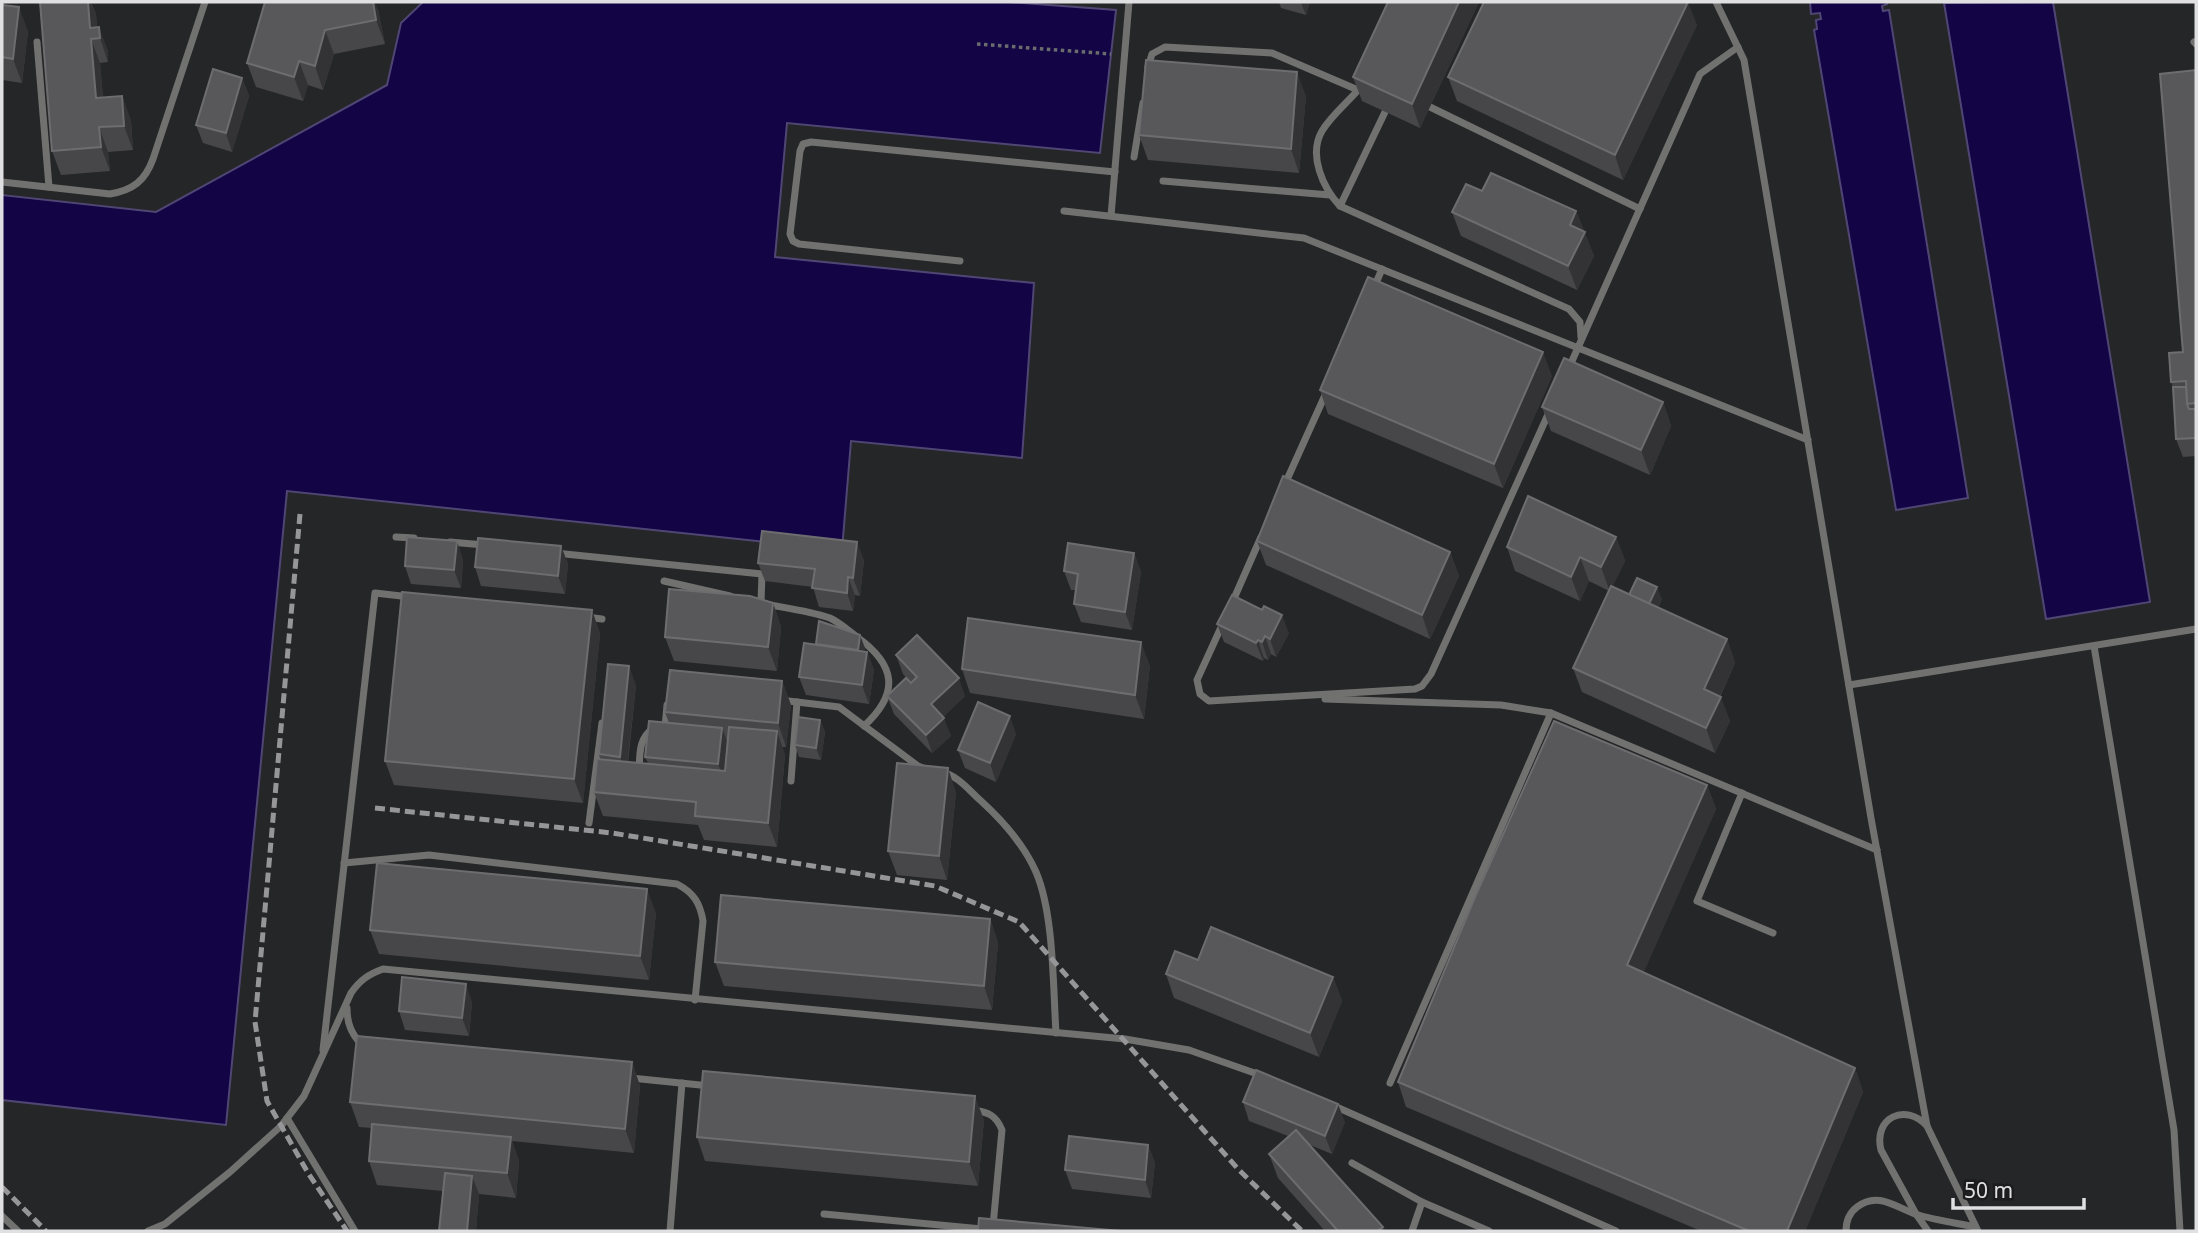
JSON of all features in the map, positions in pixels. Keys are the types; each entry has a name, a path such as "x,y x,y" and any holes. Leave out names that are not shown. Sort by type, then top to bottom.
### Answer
{"lane":[{"path":"2,182 110,194 132,188 148,173 205,2"},
{"path":"1111,216 1129,2"},
{"path":"1716,2 1744,60 1877,850 1927,1126 1977,1229"},
{"path":"37,42 49,187"},
{"path":"1148,71 1152,54 1166,47 1272,54 1359,90"},
{"path":"1567,373 1700,74 1738,47"},
{"path":"1364,77 1359,90 1322,131 1317,145 1322,181 1330,195 1340,206 1569,309 1580,322 1581,340 1578,348"},
{"path":"1134,157 1144,95"},
{"path":"1430,107 1640,209"},
{"path":"1340,206 1385,112"},
{"path":"960,261 799,244 793,241 790,234 803,144 811,142 1115,173"},
{"path":"1163,181 1330,195"},
{"path":"1064,211 1304,237 1808,440"},
{"path":"1370,295 1382,269"},
{"path":"1279,498 1331,383"},
{"path":"1268,523 1197,685 1200,694 1215,702 1415,689 1427,680 1555,398"},
{"path":"396,537 423,539"},
{"path":"437,541 491,546"},
{"path":"545,552 762,573 761,603"},
{"path":"664,581 736,597"},
{"path":"322,1058 375,593 415,598"},
{"path":"748,600 832,619 880,656 889,684 887,698 880,711 864,726"},
{"path":"576,616 602,619"},
{"path":"1849,685 2196,629"},
{"path":"2094,646 2174,1130 2180,1231"},
{"path":"1292,698 1501,705 1550,713 1877,850"},
{"path":"772,699 839,707 918,766 951,774 991,810 1022,847 1036,872 1043,893 1052,958 1056,1033"},
{"path":"665,727 667,700"},
{"path":"791,781 797,702"},
{"path":"589,823 604,708"},
{"path":"1391,1083 1550,713"},
{"path":"638,781 644,737 653,729 675,728"},
{"path":"595,777 606,778"},
{"path":"1742,793 1697,901 1773,933"},
{"path":"344,863 429,855 677,884 696,898 703,921 695,1000"},
{"path":"1456,932 1466,936"},
{"path":"148,1231 165,1224 230,1172 287,1118 304,1096 351,992 370,974 383,969 1125,1039 1189,1050 1276,1081"},
{"path":"1430,990 1441,995"},
{"path":"347,1005 347,1019 352,1032 360,1044 371,1052"},
{"path":"1406,1047 1417,1052"},
{"path":"628,1078 723,1087"},
{"path":"670,1231 682,1083"},
{"path":"1326,1102 1616,1231"},
{"path":"968,1110 989,1113 995,1117 1002,1130 992,1230"},
{"path":"1927,1126 1913,1115 1905,1114 1889,1119 1880,1133 1881,1150 1928,1231"},
{"path":"287,1118 355,1231"},
{"path":"1352,1163 1422,1202 1489,1231"},
{"path":"1846,1231 1848,1218 1853,1210 1871,1200 1890,1203 1916,1214 1977,1229"},
{"path":"1412,1231 1422,1202"},
{"path":"824,1214 1003,1231"},
{"path":"2,1216 18,1231"}],"path":[{"path":"977,44 1111,54"}],"shaded area":[{"path":"423,2 1009,2 1116,10 1100,153 787,123 775,257 1034,283 1022,458 851,441 842,550 287,491 226,1125 2,1100 2,195 156,212 387,85 401,23"},
{"path":"1810,2 1887,2 1882,6 1883,11 1889,10 1968,498 1896,510 1814,30 1817,29 1816,20 1821,19 1820,13 1811,14"},
{"path":"2053,2 2150,602 2046,619 1944,3"}],"building":[{"path":"40,2 88,2 90,28 99,27 100,38 91,39 96,98 122,96 124,126 99,127 101,147 52,151"},
{"path":"265,2 373,2 376,20 325,30 315,66 299,61 294,77 247,63"},
{"path":"1388,2 1459,2 1412,104 1353,77"},
{"path":"1484,2 1688,2 1615,155 1448,77"},
{"path":"2,5 19,7 13,59 2,57"},
{"path":"1146,60 1297,72 1291,149 1139,135"},
{"path":"213,69 242,78 226,133 196,125"},
{"path":"2196,70 2196,403 2187,404 2186,381 2171,382 2169,353 2183,352 2160,74"},
{"path":"1491,173 1576,211 1570,225 1585,232 1568,266 1452,212 1466,184 1482,191"},
{"path":"1368,277 1543,352 1494,464 1320,390"},
{"path":"1564,358 1663,402 1641,450 1542,407"},
{"path":"2173,387 2186,387 2189,409 2196,409 2196,438 2176,439"},
{"path":"1283,476 1450,552 1422,615 1257,541"},
{"path":"1528,496 1616,537 1601,567 1580,557 1571,577 1507,547"},
{"path":"762,531 857,542 853,578 848,577 847,593 812,588 815,569 758,563"},
{"path":"407,537 457,541 454,570 405,566"},
{"path":"478,538 561,546 558,576 475,567"},
{"path":"1068,543 1134,553 1125,612 1074,604 1078,574 1064,571"},
{"path":"1637,578 1657,587 1649,604 1629,595"},
{"path":"1611,586 1727,639 1704,689 1721,697 1706,728 1573,668"},
{"path":"669,589 750,596 773,603 768,647 665,637"},
{"path":"402,592 592,610 574,779 385,761"},
{"path":"1232,595 1262,610 1264,606 1282,615 1270,639 1265,636 1262,642 1258,640 1256,643 1217,624"},
{"path":"968,618 1141,642 1135,695 962,669"},
{"path":"819,621 860,635 858,650 816,644"},
{"path":"917,635 959,678 931,704 944,718 926,735 887,696 906,678 911,683 917,677 896,655"},
{"path":"804,643 867,652 862,685 799,677"},
{"path":"608,664 629,666 620,757 599,754"},
{"path":"670,670 782,681 778,723 665,712"},
{"path":"978,702 1010,716 990,763 958,750"},
{"path":"798,717 820,720 816,748 795,745"},
{"path":"649,721 722,728 718,764 645,757"},
{"path":"1554,721 1707,785 1627,965 1855,1068 1787,1231 1749,1231 1398,1082 1475,897"},
{"path":"729,727 777,731 768,823 695,816 696,802 594,792 597,759 725,771"},
{"path":"897,763 948,768 939,856 888,851"},
{"path":"377,863 647,889 640,956 370,930"},
{"path":"721,895 990,919 984,986 715,962"},
{"path":"1211,927 1333,977 1310,1033 1166,974 1175,951 1198,960"},
{"path":"402,977 466,984 462,1018 399,1011"},
{"path":"357,1036 632,1062 625,1129 350,1102"},
{"path":"1256,1070 1338,1104 1325,1136 1243,1102"},
{"path":"703,1071 975,1096 969,1162 697,1137"},
{"path":"372,1124 511,1137 507,1173 369,1161"},
{"path":"1296,1130 1383,1227 1377,1231 1338,1231 1269,1154"},
{"path":"1069,1136 1148,1145 1145,1180 1065,1170"},
{"path":"445,1173 472,1176 467,1231 439,1231"},
{"path":"979,1218 1121,1231 978,1231"}],"railway":[{"path":"300,514 255,1022 267,1101 308,1173 347,1231"},
{"path":"375,808 612,833 935,886 1019,922 1238,1169 1302,1231"},
{"path":"2,1187 46,1231"}]}
